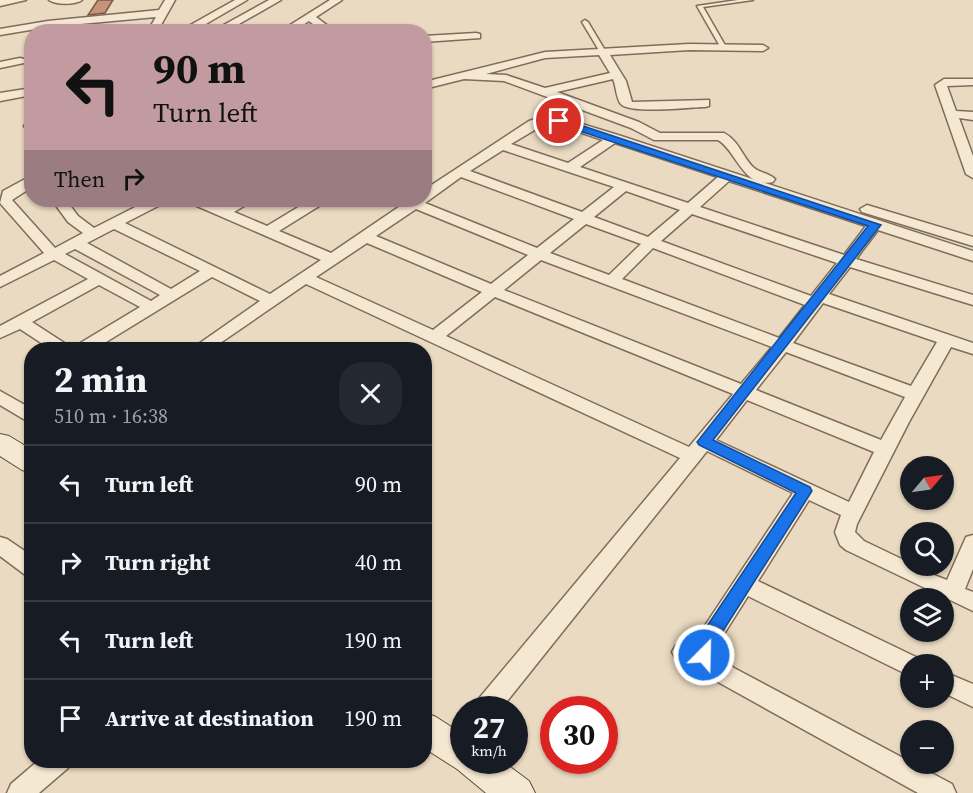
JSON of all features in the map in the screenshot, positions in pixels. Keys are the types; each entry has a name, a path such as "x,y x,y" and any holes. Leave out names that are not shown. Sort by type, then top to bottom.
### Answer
{"street":[{"path":"0,3 21,0"},
{"path":"54,0 77,0"},
{"path":"156,24 170,0"},
{"path":"198,24 242,0"},
{"path":"231,24 276,0"},
{"path":"297,24 337,0"},
{"path":"48,24 162,13"},
{"path":"309,17 322,24"},
{"path":"0,32 24,28"},
{"path":"432,39 476,36"},
{"path":"432,84 539,56 723,47 763,48"},
{"path":"603,52 617,75 625,102 629,105 705,103"},
{"path":"0,65 20,61"},
{"path":"542,92 617,75"},
{"path":"465,76 499,76 635,125 658,137 720,136 729,141 745,167 757,175 973,242"},
{"path":"971,165 959,138 941,83 973,82"},
{"path":"0,97 24,92"},
{"path":"951,114 973,116"},
{"path":"432,191 533,124 550,120 614,138 973,256"},
{"path":"569,168 614,138"},
{"path":"959,138 973,138"},
{"path":"501,145 846,261 973,300"},
{"path":"459,172 650,243 817,300 973,349"},
{"path":"612,280 650,243 727,176"},
{"path":"24,185 8,194 5,200 52,253 151,307"},
{"path":"435,337 624,186"},
{"path":"432,206 539,254 914,394"},
{"path":"64,207 73,219 93,234"},
{"path":"0,282 52,253 145,207"},
{"path":"211,207 333,260"},
{"path":"223,212 232,207"},
{"path":"268,232 308,207"},
{"path":"210,342 409,207"},
{"path":"114,223 270,300"},
{"path":"496,696 783,344 875,225"},
{"path":"366,237 493,291 885,449"},
{"path":"75,243 171,295"},
{"path":"93,342 212,271"},
{"path":"305,278 435,337 854,513"},
{"path":"0,333 99,279"},
{"path":"21,322 52,342"},
{"path":"945,588 851,543 845,534 846,525 885,449 914,394 947,340"},
{"path":"0,397 24,413"},
{"path":"0,443 24,458"},
{"path":"805,491 705,643 704,655 726,675 943,793"},
{"path":"954,590 973,543"},
{"path":"2,551 24,563"},
{"path":"744,584 900,660"},
{"path":"954,592 973,602"},
{"path":"684,652 712,664"},
{"path":"954,687 973,696"},
{"path":"432,733 450,743"},
{"path":"20,793 50,768"},
{"path":"493,774 516,793"}],"lane":[{"path":"723,47 700,6 751,0"},
{"path":"585,22 603,52"}],"building":[{"path":"98,0 113,0 105,13 88,15"}],"route":[{"path":"559,121 875,225 704,442 805,491 705,643 704,655"}]}
